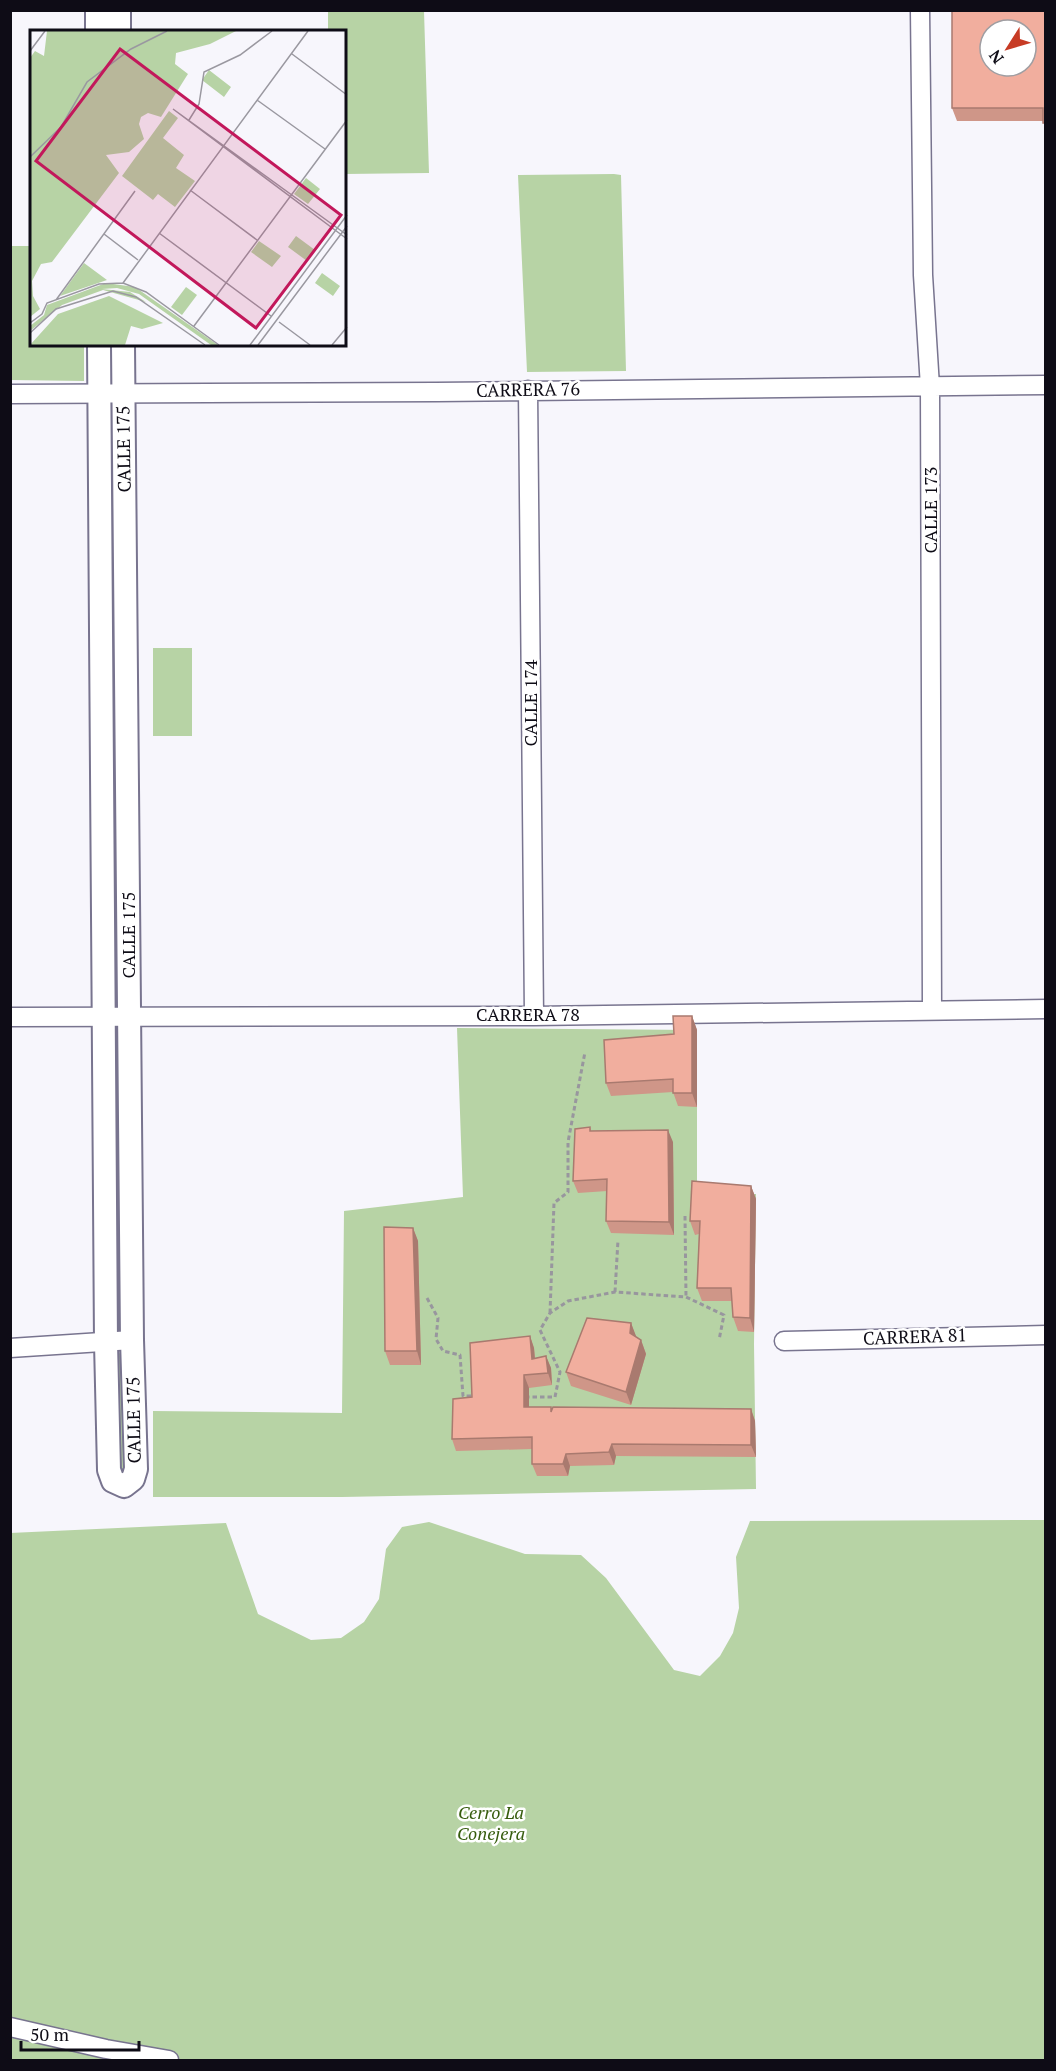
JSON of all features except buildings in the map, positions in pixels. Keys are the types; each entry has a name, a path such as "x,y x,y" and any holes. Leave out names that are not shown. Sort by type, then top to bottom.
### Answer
{"street":[{"path":"97,10 97,30"},
{"path":"119,10 119,30"},
{"name":"CALLE 173","path":"920,10 923,275 930,387 932,1010"},
{"name":"CALLE 175","path":"99,346 106,1343 109,1470 113,1481 124,1486 133,1479 136,1469 132,1340 123,346"},
{"name":"CARRERA 76","path":"10,394 123,395 1046,385"},
{"name":"CALLE 174","path":"528,390 534,1016"},
{"name":"CARRERA 78","path":"10,1017 534,1016 1046,1010"},
{"name":"CARRERA 81","path":"784,1341 1046,1335"},
{"path":"10,1348 132,1340"},
{"path":"10,2027 169,2061"}],"path":[{"path":"550,1313 554,1203 568,1192 568,1142 585,1052"},
{"path":"685,1216 686,1297"},
{"path":"615,1292 618,1240"},
{"path":"521,1397 555,1397 560,1372 540,1330 550,1313 568,1301 615,1292 686,1297 724,1315 719,1340"},
{"path":"427,1298 438,1318 436,1339 442,1351 460,1355 463,1396 486,1396"}],"green space":[{"path":"328,11 424,11 429,173 346,174 346,30 328,30"},
{"path":"518,175 621,175 626,371 527,372"},
{"path":"11,246 30,246 30,346 84,346 84,381 11,380"},
{"path":"109,408 115,408 119,1005 116,1006 114,1005"},
{"path":"153,648 192,648 192,736 153,736"},
{"path":"457,1028 697,1030 697,1194 756,1194 754,1344 756,1489 342,1497 153,1497 153,1411 342,1413 344,1211 463,1197"},
{"path":"118,1034 120,1036 125,1329 121,1333 116,1329 114,1038"},
{"path":"119,1353 122,1355 128,1467 124,1472 119,1468"},
{"name":"Cerro La Conejera","path":"1045,1520 1045,2060 11,2060 10,1533 226,1523 258,1614 311,1640 341,1638 364,1622 379,1599 386,1549 402,1527 429,1522 525,1554 581,1555 606,1578 674,1670 700,1676 720,1656 733,1633 739,1608 736,1557 750,1521"}]}
